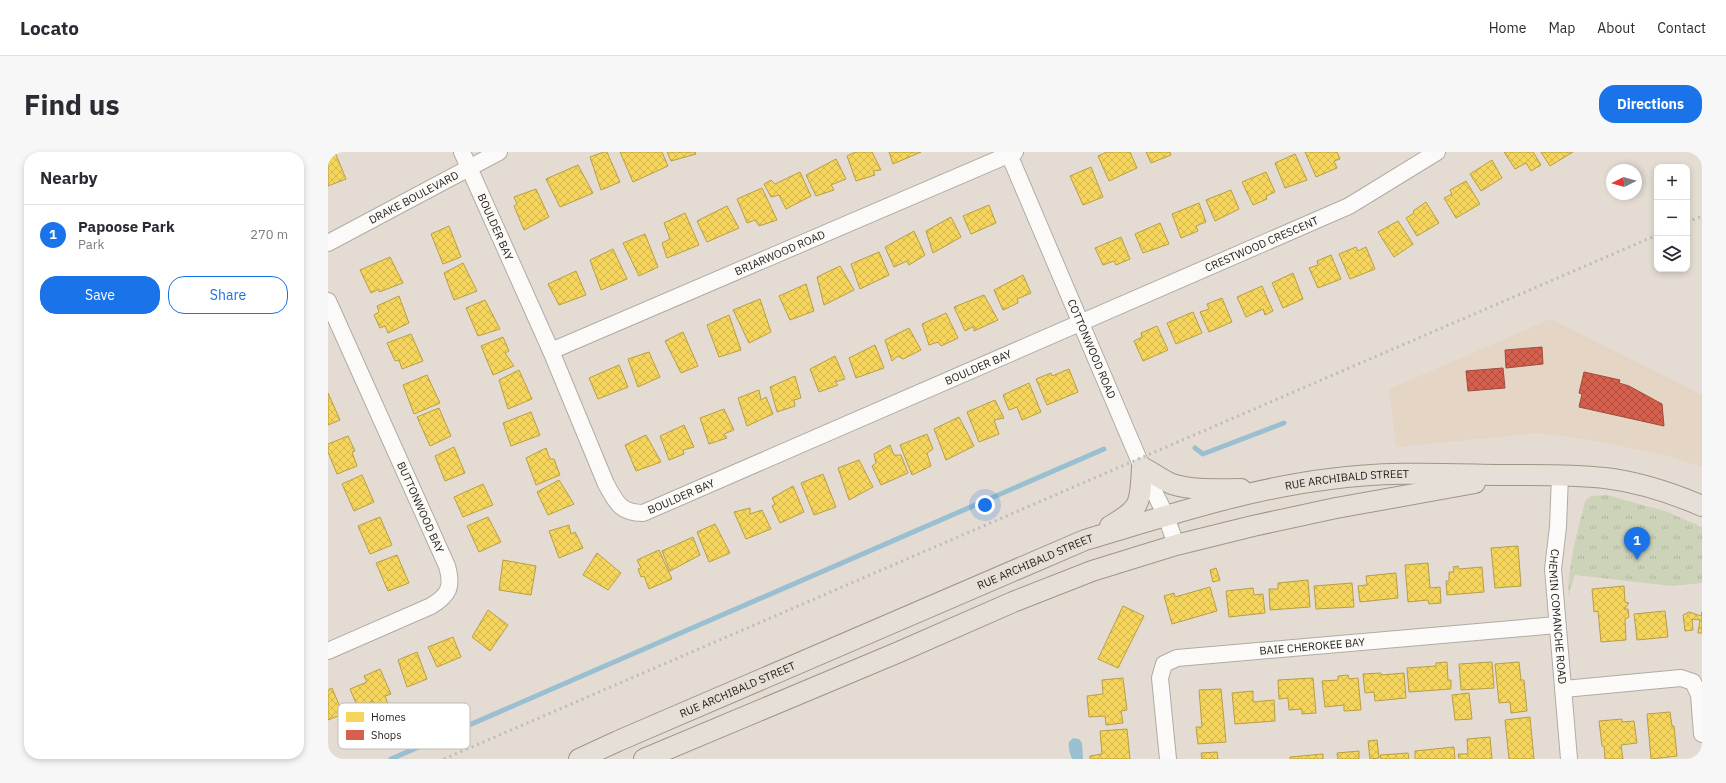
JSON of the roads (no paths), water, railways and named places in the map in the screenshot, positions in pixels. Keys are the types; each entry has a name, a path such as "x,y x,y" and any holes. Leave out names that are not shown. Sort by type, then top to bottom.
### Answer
{"main road":[{"path":"1085,540 1128,516 1136,508 1141,495 1142,467 1171,484 1185,487 1204,489 1268,490"},
{"name":"RUE ARCHIBALD STREET","path":"579,759 1085,540 1166,516 1268,490 1331,479 1396,474 1560,475 1606,478 1658,490 1702,506"},
{"name":"RUE ARCHIBALD STREET","path":"644,759 899,652 1013,602 1092,571 1176,545 1253,526 1336,508 1520,475"}],"street":[{"name":"BOULDER BAY","path":"462,152 551,351 609,490 617,503 624,509 633,513 643,513 1081,323"},
{"name":"DRAKE BOULEVARD","path":"328,243 499,152"},
{"name":"CRESTWOOD CRESCENT","path":"1081,323 1349,206 1437,152"},
{"name":"COTTONWOOD ROAD","path":"1011,153 1142,467 1166,516 1176,545"},
{"name":"BRIARWOOD ROAD","path":"551,351 1011,153"},
{"name":"BUTTONWOOD BAY","path":"328,301 447,566 450,585 443,599 431,606 328,651"},
{"name":"CHEMIN COMANCHE ROAD","path":"1560,475 1558,527 1553,569 1569,759"},
{"name":"BAIE CHEROKEE BAY","path":"1168,759 1160,678 1164,664 1177,658 1557,625"},
{"path":"1564,689 1681,678 1693,682 1698,695 1702,734"}],"water":[{"path":"1073,738 1079,739 1082,743 1083,759 1072,759 1069,751 1069,742"}],"waterway":[{"path":"1195,448 1203,454 1284,423"},
{"path":"470,725 1104,449"},
{"path":"391,759 414,749"}],"railway":[{"path":"1690,221 1702,216"},
{"path":"470,748 1655,236"},
{"path":"444,759 467,749"}],"place":[{"name":"Papoose Park","path":"1637,560"}]}
